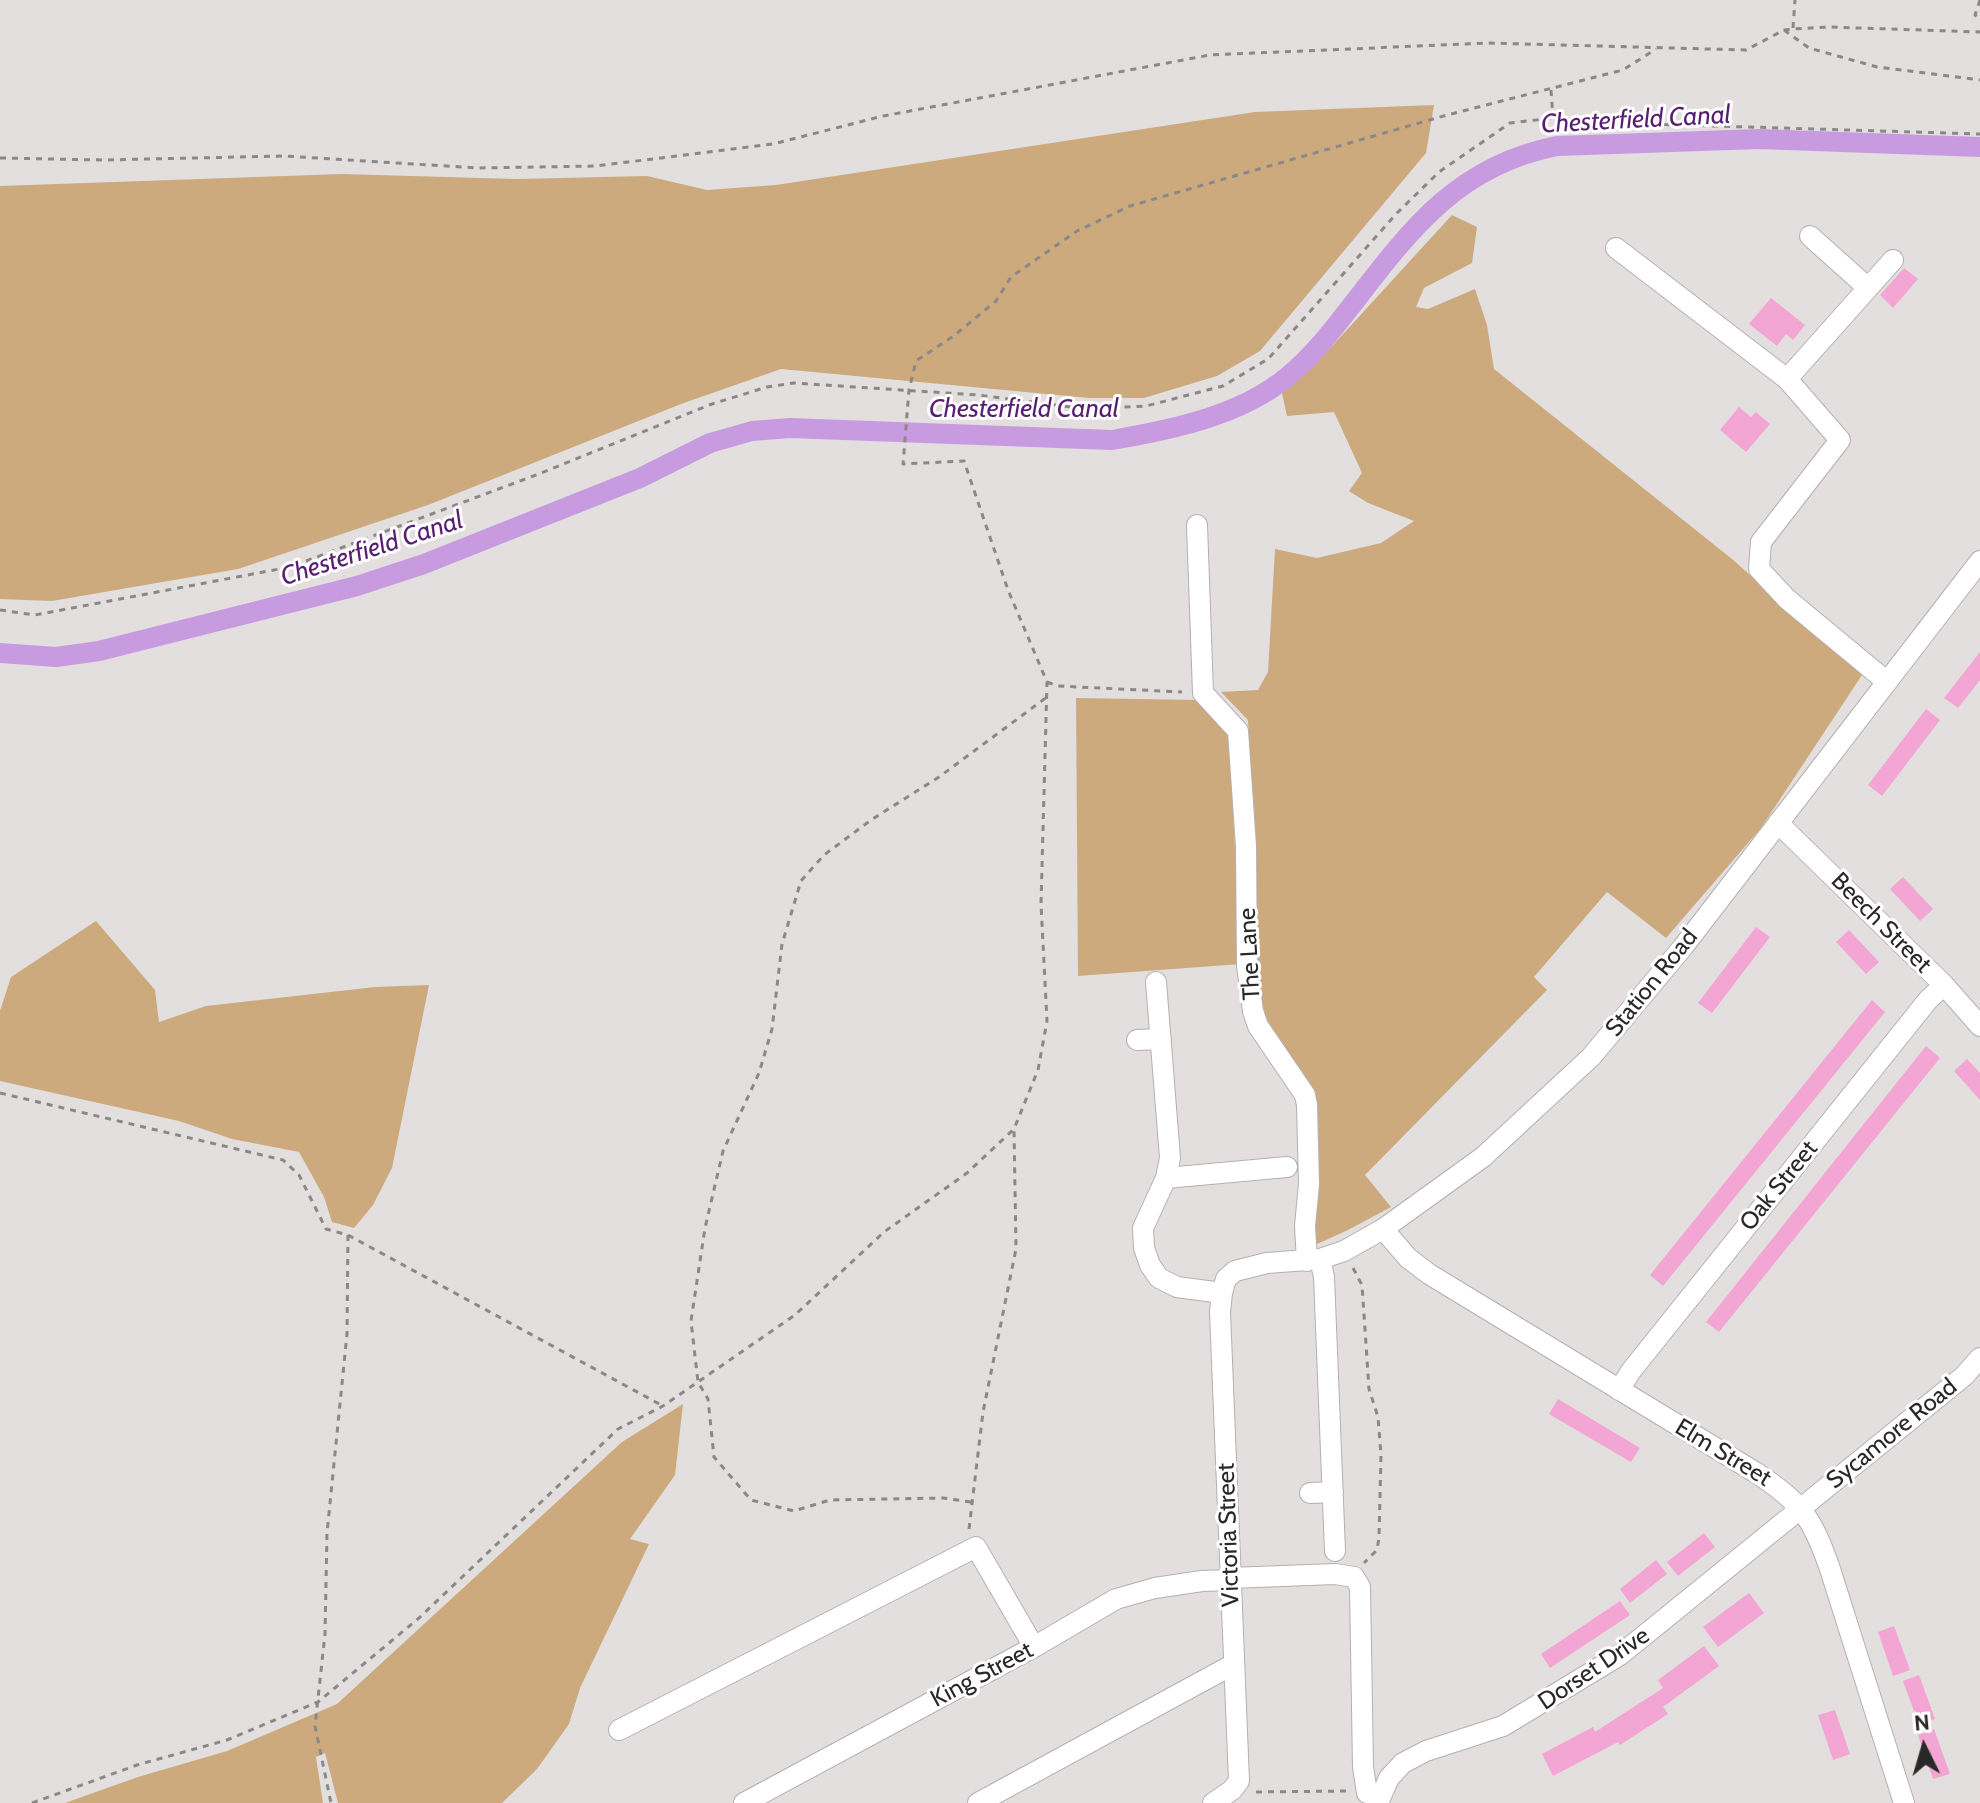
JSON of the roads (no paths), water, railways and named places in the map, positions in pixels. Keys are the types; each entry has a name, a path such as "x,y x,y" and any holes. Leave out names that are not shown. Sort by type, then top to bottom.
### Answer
{"street":[{"path":"1810,236 1868,288"},
{"path":"1616,248 1787,379 1840,440 1761,542 1759,569 1787,599 1886,681"},
{"path":"1787,379 1893,260"},
{"name":"The Lane","path":"1197,525 1203,693 1238,731 1246,846 1247,966 1253,1011 1258,1026 1305,1095 1309,1184 1305,1226 1314,1260 1324,1277 1335,1551"},
{"name":"Station Road","path":"1224,1286 1244,1267 1314,1260 1344,1251 1383,1229 1483,1157 1591,1057 1683,947 1980,561"},
{"name":"Beech Street","path":"1778,823 1944,985 1980,1026"},
{"path":"1156,982 1170,1158 1166,1178 1143,1228 1144,1248 1159,1278 1177,1287 1224,1286"},
{"name":"Oak Street","path":"1619,1390 1928,1000 1944,985"},
{"path":"1137,1040 1161,1039"},
{"path":"1166,1178 1287,1167"},
{"name":"Elm Street","path":"1383,1229 1408,1258 1429,1274 1781,1489 1801,1507 1820,1541 1830,1569 1904,1803"},
{"name":"Victoria Street","path":"1224,1286 1230,1579 1239,1781 1224,1798"},
{"name":"Sycamore Road","path":"1801,1507 1964,1376 1980,1358"},
{"path":"1310,1493 1333,1492"},
{"name":"Dorset Drive","path":"1373,1798 1403,1763 1426,1751 1503,1726 1620,1655 1801,1507"},
{"path":"619,1730 976,1547 1034,1647"},
{"name":"King Street","path":"744,1803 1034,1647 1116,1599 1155,1588 1202,1581 1335,1574 1354,1577 1360,1587 1363,1767 1373,1798"},
{"path":"978,1803 1234,1664"}],"waterway":[{"name":"Chesterfield Canal","path":"0,653 56,657 99,651 357,586 424,564 640,478 710,443 752,431 790,428 1112,440 1204,419 1248,402 1297,369 1398,247 1442,202 1493,168 1523,155 1557,146 1759,139 1980,147"}]}
